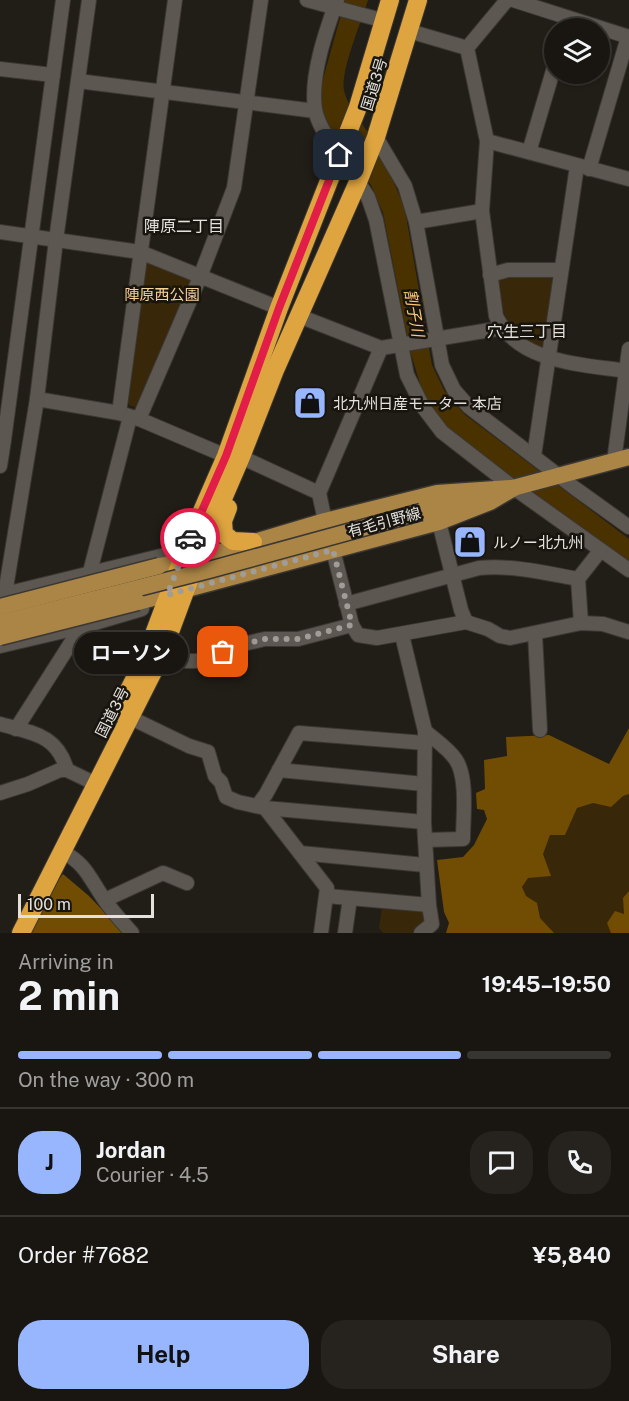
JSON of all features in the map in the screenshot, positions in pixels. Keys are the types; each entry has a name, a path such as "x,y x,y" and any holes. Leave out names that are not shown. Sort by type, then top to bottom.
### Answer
{"highway":[{"name":"国道3号","path":"234,456 279,308 340,151 369,105 390,0"},
{"path":"356,175 369,105 406,0"},
{"name":"国道3号","path":"21,933 63,852 91,781 145,658 167,595 189,561 234,456 299,316 356,175 375,140 418,0"},
{"path":"234,456 234,492 223,521 222,531 233,540 252,542"},
{"name":"国道3号","path":"8,933 161,656 185,589 189,561"}],"main road":[{"name":"有毛引野線","path":"0,623 209,570 621,459"},
{"path":"2,603 189,561 325,521 437,493 520,487"},
{"path":"0,637 439,522 490,502 520,487"}],"street":[{"path":"0,466 63,0"},
{"path":"89,0 37,399 7,536 2,603 90,572 173,553 189,561"},
{"path":"16,729 81,627 90,572 129,416 140,252 175,0"},
{"path":"129,416 200,277 234,188 261,0"},
{"path":"307,0 385,21"},
{"path":"467,48 507,0"},
{"path":"513,0 554,18"},
{"path":"336,6 314,86 315,111 324,132 340,151"},
{"path":"409,31 467,48"},
{"path":"534,456 561,270 583,167 628,37 610,33"},
{"path":"467,48 487,141 482,211 496,316 509,336 548,358 626,371"},
{"path":"0,69 53,75"},
{"path":"78,81 315,111"},
{"path":"529,152 549,84"},
{"path":"375,140 405,186 416,222 435,338 442,366 454,390 469,407 629,527"},
{"path":"487,141 629,178"},
{"path":"356,175 368,197 376,220 404,345 408,375 423,407 442,432 520,487 600,551 629,570"},
{"path":"416,222 482,211"},
{"path":"0,231 140,252 279,308"},
{"path":"490,275 507,270 561,270"},
{"path":"299,316 381,348 502,328"},
{"path":"325,521 319,493 381,348"},
{"path":"621,459 629,349"},
{"path":"37,399 129,416 234,456 319,493"},
{"path":"439,522 466,622"},
{"path":"333,550 352,625 358,635 377,638 402,635 466,622 510,638 581,623 603,624 629,632"},
{"path":"581,623 578,579 600,551"},
{"path":"346,604 479,568 498,566 578,579"},
{"path":"0,646 81,627 153,605 167,595"},
{"path":"161,656 196,661 256,641 298,639 352,625"},
{"path":"535,634 540,730"},
{"path":"402,635 425,737 424,840 432,924 421,933"},
{"path":"129,717 189,746 208,752 215,776 221,782 226,797 238,802 262,807 424,822"},
{"path":"0,724 45,737 56,746 67,770"},
{"path":"262,807 299,733 425,737 449,752 462,772 464,839 424,840"},
{"path":"0,793 28,784 53,772 67,770 91,781"},
{"path":"279,770 424,784"},
{"path":"262,807 327,888 321,933"},
{"path":"63,852 77,859 85,867 105,900 132,933"},
{"path":"300,854 425,865"},
{"path":"105,900 163,873 187,883"},
{"path":"327,896 429,906"},
{"path":"345,933 350,898"}],"green space":[{"name":"陣原西公園","path":"148,261 190,277 191,283 140,404 136,407 130,406 126,399 144,264"},
{"path":"519,273 553,273 555,278 545,347 541,349 513,328 502,307 497,282 500,278"},
{"path":"629,728 629,933 524,933 519,854 553,804 596,793"},
{"path":"382,906 426,911 429,918 415,933 383,933 379,928"}],"shaded area":[{"path":"629,728 629,794 623,796 611,807 593,803 577,808 565,835 550,835 543,854 551,876 528,878 522,887 526,896 537,903 540,918 554,933 446,933 449,923 444,912 437,860 463,857 474,845 487,819 484,810 477,809 476,793 485,789 484,760 507,756 506,737 549,735 609,764"},
{"path":"63,874 89,896 124,933 25,933 40,905"},
{"path":"629,891 629,933 611,933 607,923 615,911 624,914 623,898"}],"water":[{"name":"割子川","path":"345,0 368,0 348,59 344,90 353,110 374,142 405,210 432,365 444,390 464,414 629,539 629,562 450,430 431,406 421,387 411,354 383,213 371,185 332,131 322,110 320,90"}],"way so far":[{"path":"190,538 167,595 333,550 352,625 298,639 265,639 239,645 223,652"}],"place":[{"name":"北九州日産モーター 本店","path":"310,403"},
{"name":"ルノー北九州","path":"470,542"},
{"name":"ローソン","path":"223,652"}],"district":[{"name":"陣原二丁目","path":"184,226"},
{"name":"穴生三丁目","path":"527,331"}],"route":[{"path":"190,538 226,456 279,308 339,155"}]}
